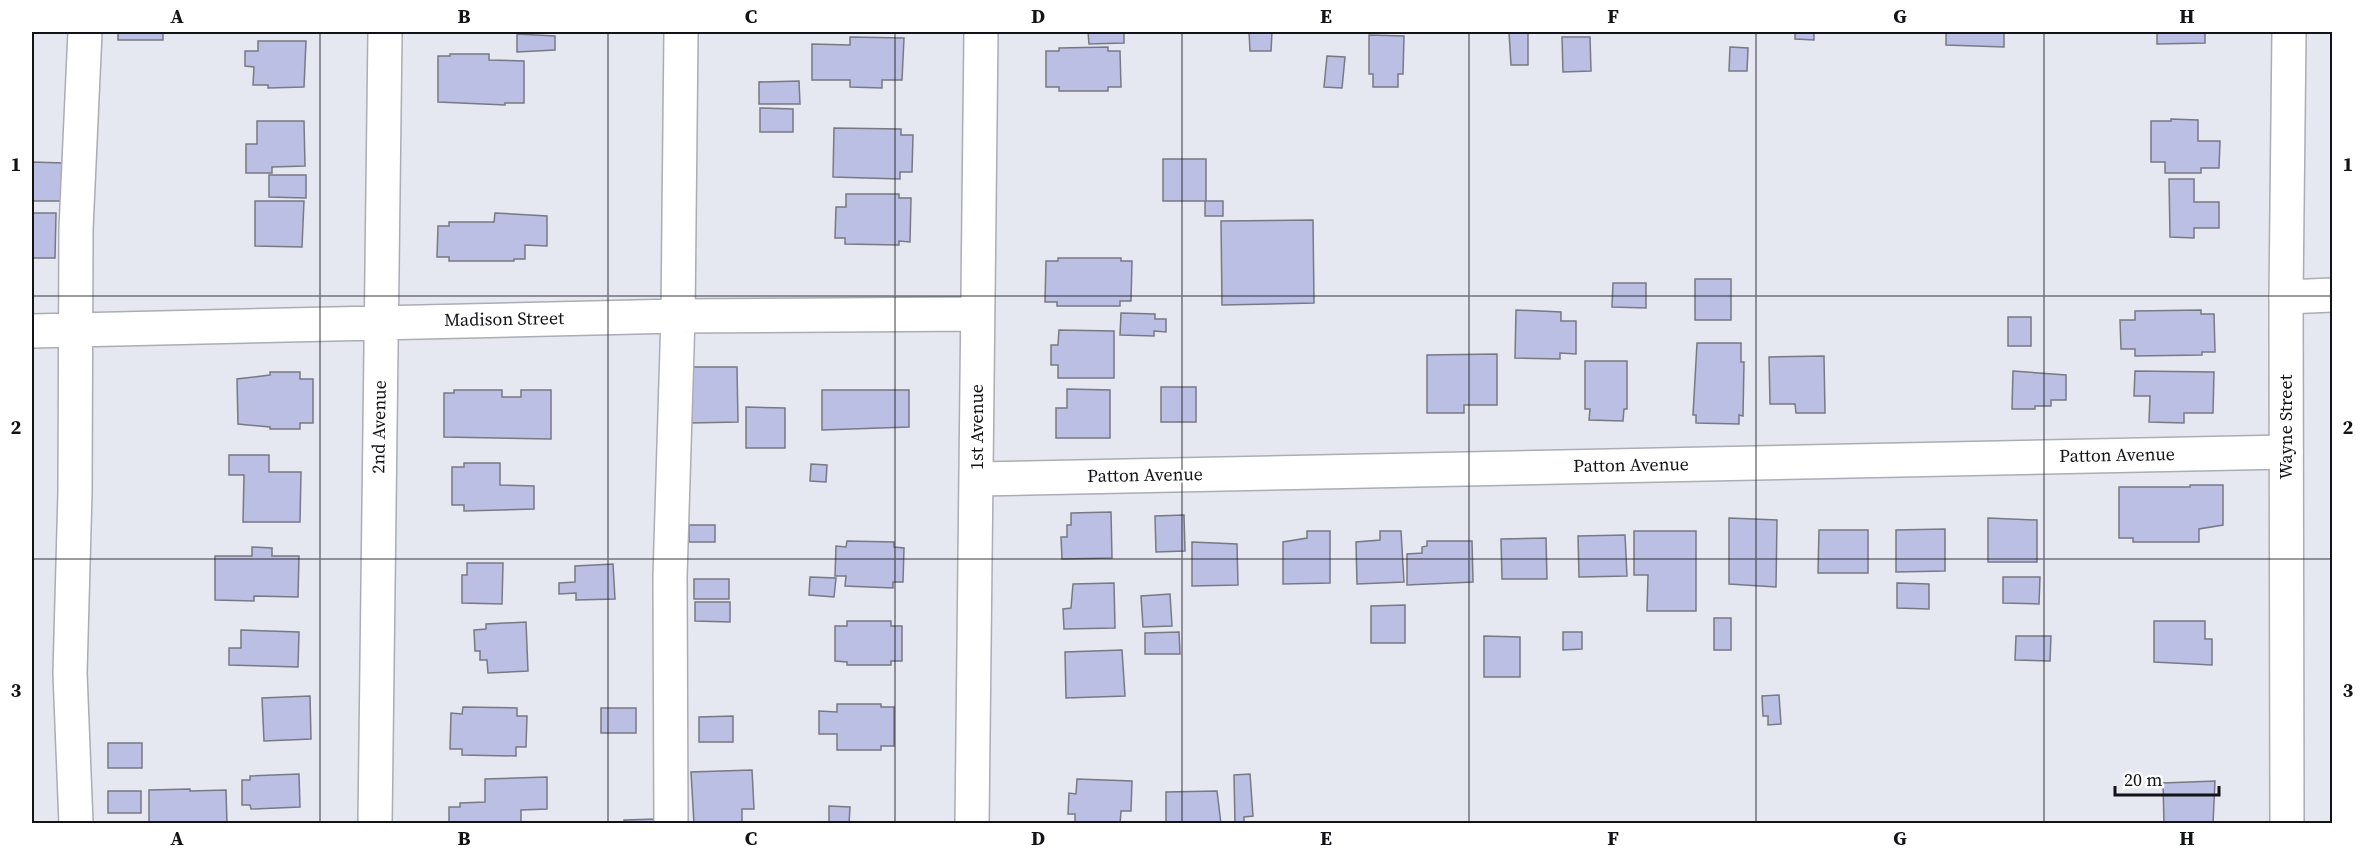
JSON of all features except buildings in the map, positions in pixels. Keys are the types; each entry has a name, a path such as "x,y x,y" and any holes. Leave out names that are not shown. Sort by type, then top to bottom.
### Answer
{"street":[{"path":"75,824 70,673 75,492 76,230 85,32"},
{"name":"2nd Avenue","path":"375,824 385,32"},
{"path":"671,824 670,577 678,316 681,32"},
{"name":"1st Avenue","path":"972,824 981,32"},
{"name":"Wayne Street","path":"2287,824 2286,297 2289,32"},
{"path":"2286,297 2332,295"},
{"name":"Madison Street","path":"32,331 678,316 977,314"},
{"name":"Patton Avenue","path":"976,479 2286,452"}]}
